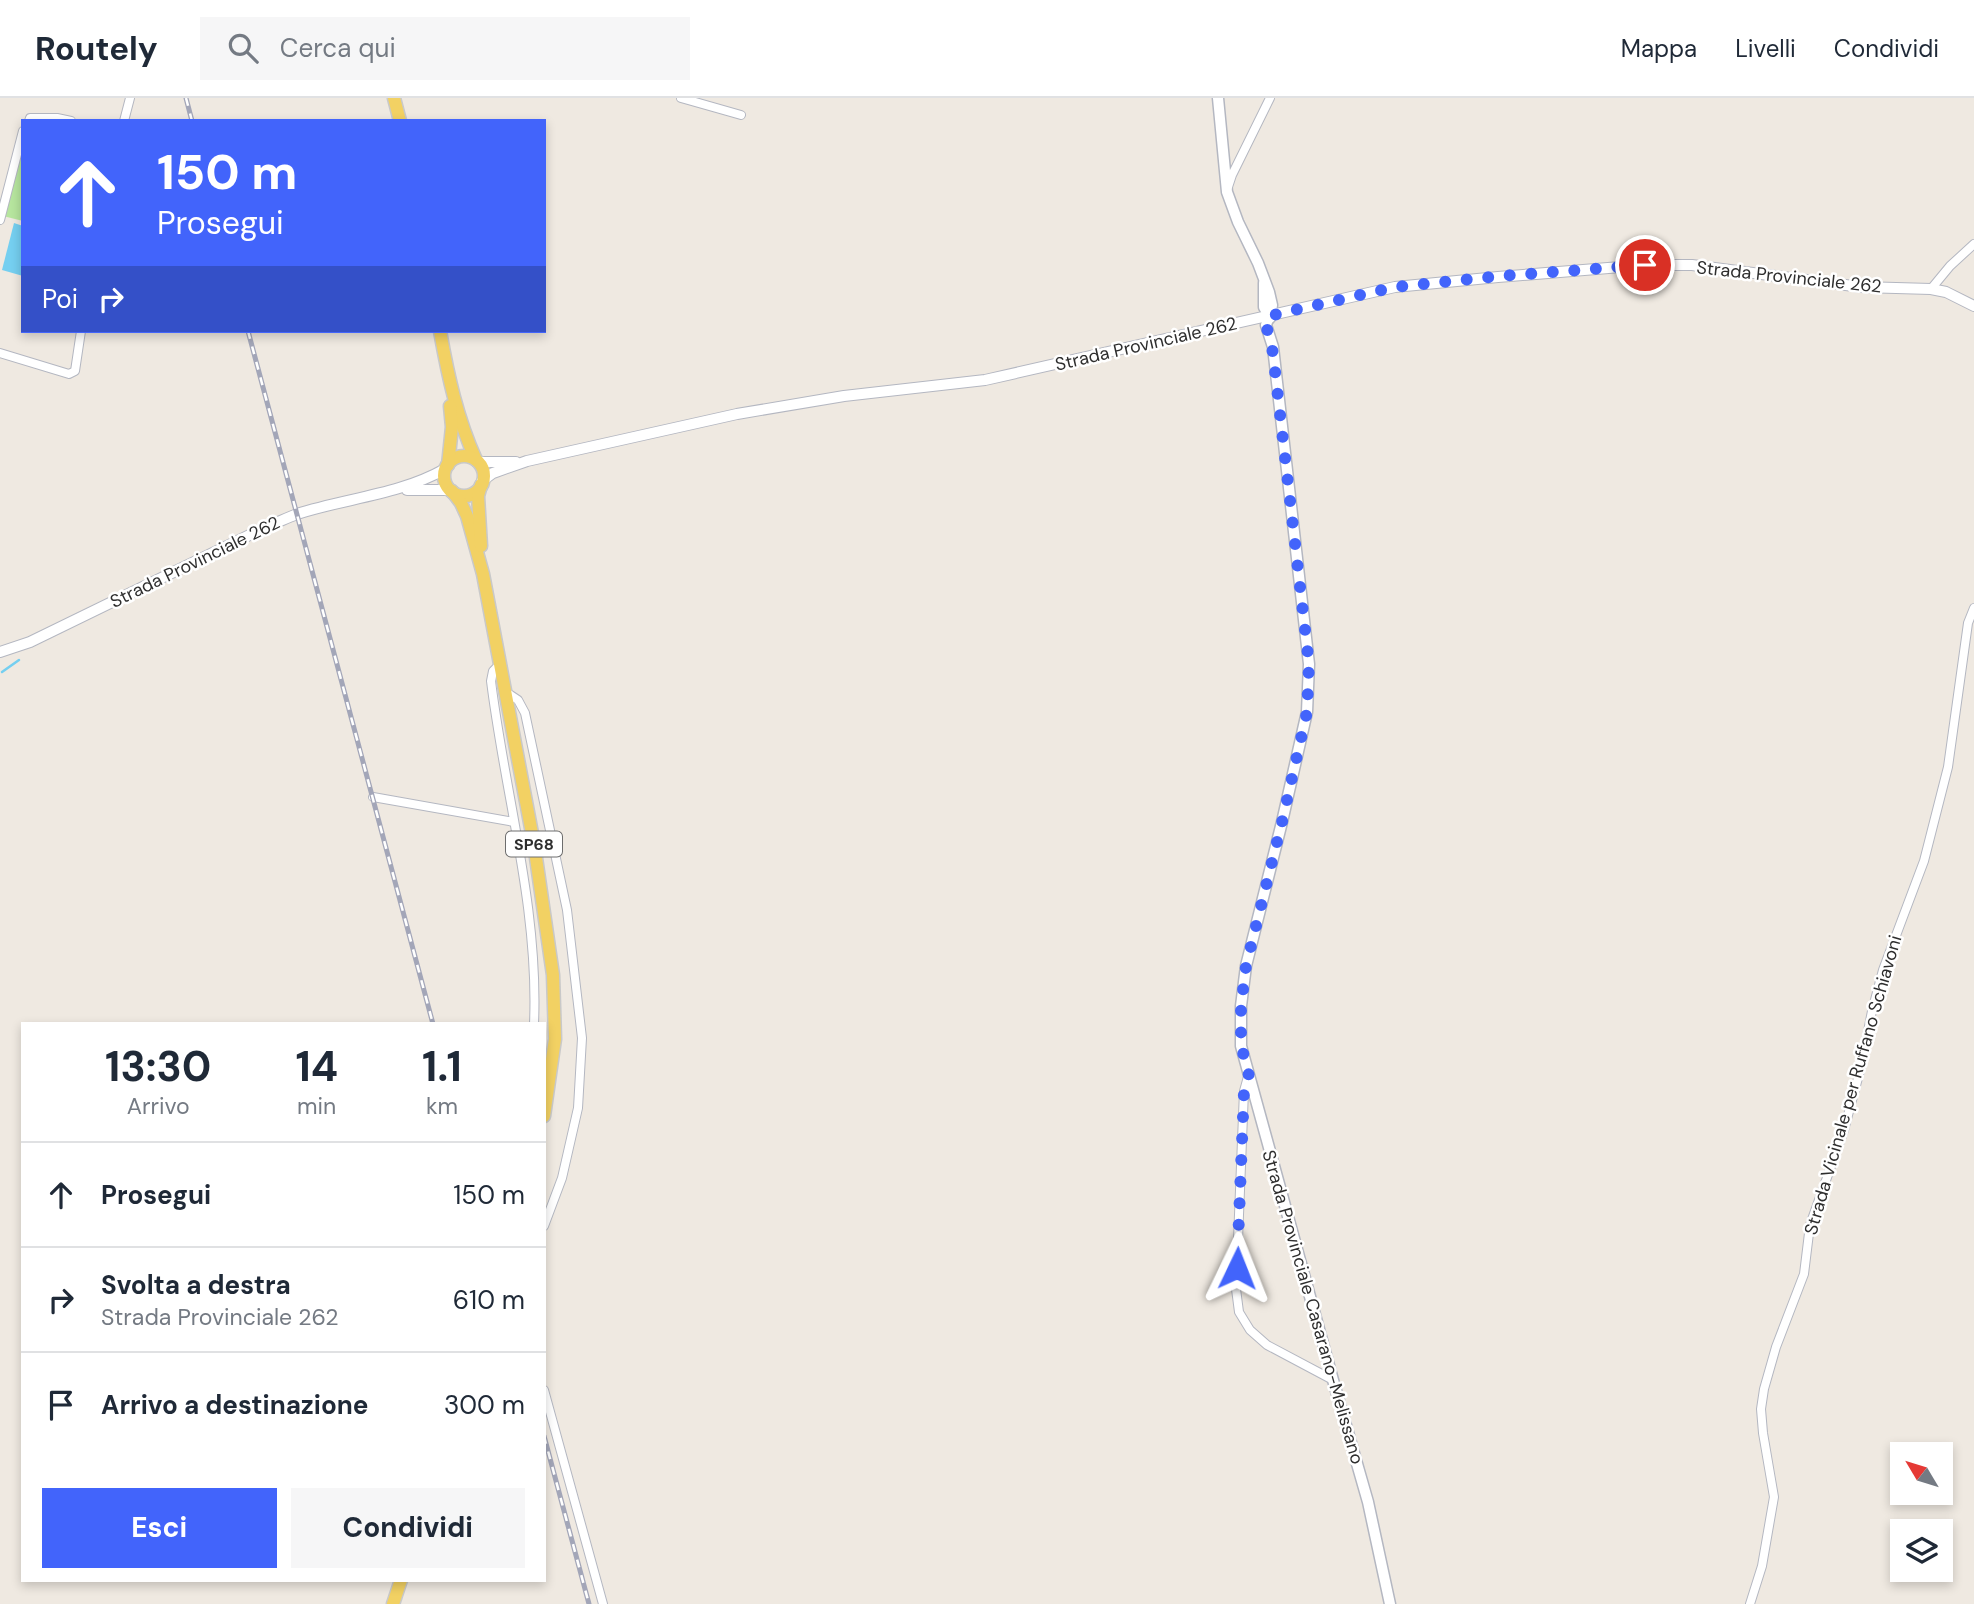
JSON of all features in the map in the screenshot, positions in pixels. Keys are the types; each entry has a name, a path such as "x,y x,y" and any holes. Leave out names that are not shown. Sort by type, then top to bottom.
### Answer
{"main road":[{"path":"394,98 399,119"},
{"name":"Strada Provinciale Casarano-Melissano","path":"1218,98 1227,192 1258,263 1272,305 1269,316 1275,335 1272,347 1309,664 1307,712 1246,966 1241,1006 1241,1046 1368,1502 1390,1604"},
{"name":"SP68","path":"440,333 462,430 483,471 478,496 483,574"},
{"name":"SP68","path":"447,367 452,427 444,480 467,516 483,574 534,844 553,975 555,1039 546,1102"},
{"path":"446,467 458,457 464,456 477,461"},
{"path":"451,491 468,495 482,483"},
{"path":"393,1604 400,1582"}],"street":[{"path":"125,119 130,98"},
{"path":"681,98 741,115"},
{"path":"1227,192 1232,175 1270,98"},
{"path":"30,119 53,119"},
{"path":"0,220 21,139"},
{"path":"1931,289 1950,266 1974,244"},
{"name":"Strada Provinciale 262","path":"527,461 737,414 844,396 985,380 1395,287 1645,265 1692,265 1861,287 1931,289 1946,292 1974,306"},
{"path":"0,353 69,374 75,371 81,333"},
{"path":"477,461 527,461"},
{"path":"482,483 493,473 527,461"},
{"path":"396,490 417,483 446,467"},
{"path":"396,490 451,491"},
{"name":"Strada Provinciale 262","path":"0,652 30,642 287,518 396,490"},
{"name":"Strada Vicinale per Ruffano Schiavoni","path":"1750,1604 1762,1566 1774,1497 1763,1433 1764,1390 1776,1347 1804,1273 1810,1225 1844,1130 1883,970 1924,861 1948,767 1968,623 1974,608"},
{"path":"500,664 493,671 491,681 533,953 534,1022"},
{"path":"506,692 518,700 525,713 567,910 582,1038 578,1108 562,1178 546,1221"},
{"path":"373,797 514,822"},
{"path":"1249,1073 1244,1091 1237,1247 1236,1289 1239,1312 1250,1330 1267,1345 1332,1380"},
{"path":"546,1397 603,1604"}],"green space":[{"path":"21,147 21,220 3,216"}],"water":[{"path":"14,223 21,225 21,275 2,270"}],"waterway":[{"path":"2,672 19,660"}],"railway":[{"path":"186,98 191,119"},
{"path":"249,333 432,1022"},
{"path":"546,1443 589,1604"}],"route":[{"path":"1237,1268 1244,1091 1249,1073 1241,1046 1241,1006 1246,966 1307,712 1309,664 1287,464 1272,347 1266,325 1269,316 1395,287 1645,265"}]}
